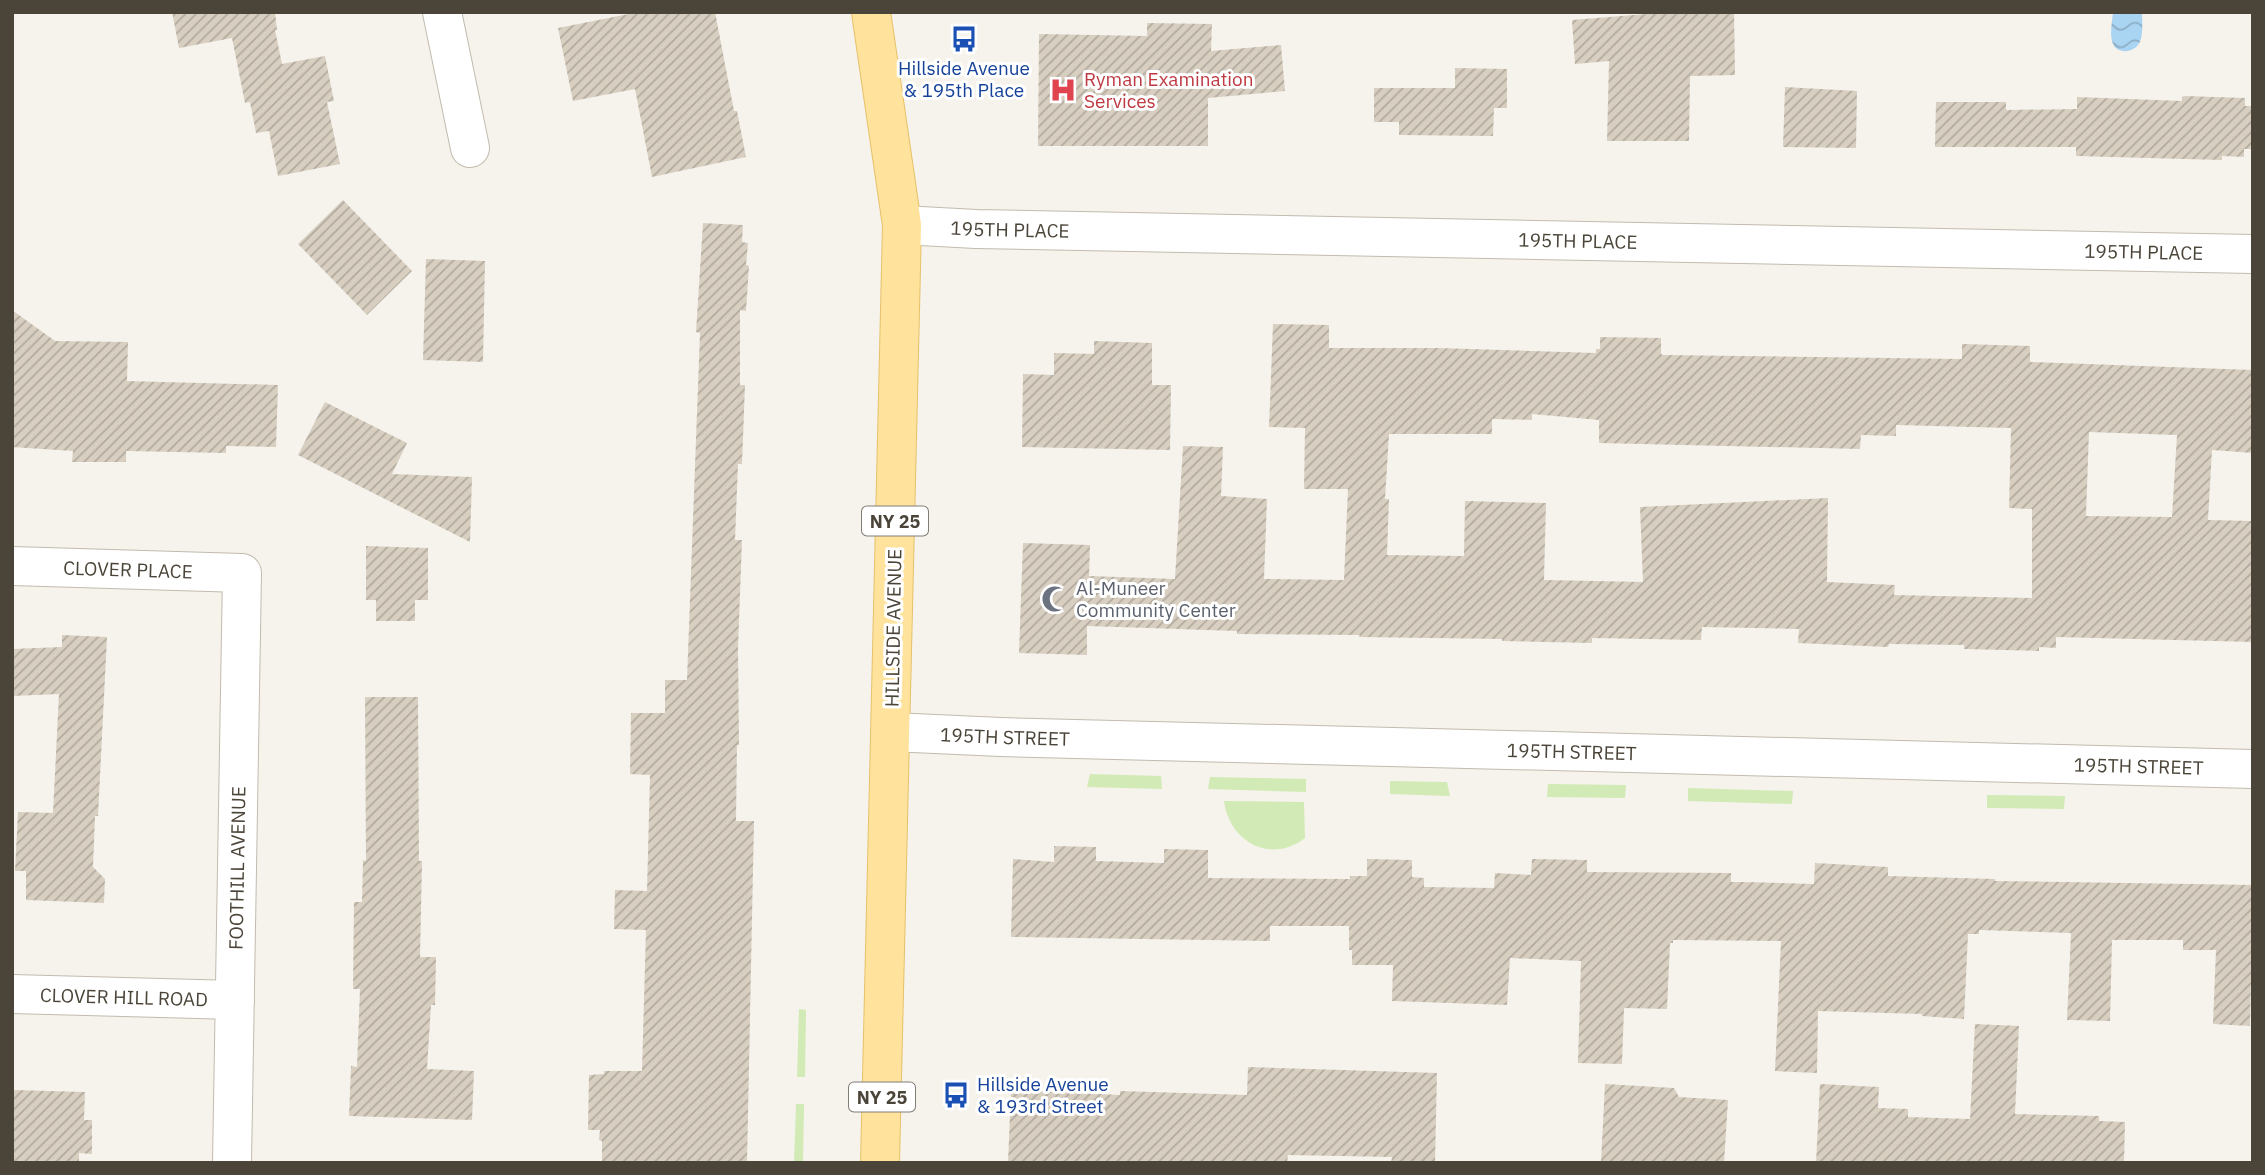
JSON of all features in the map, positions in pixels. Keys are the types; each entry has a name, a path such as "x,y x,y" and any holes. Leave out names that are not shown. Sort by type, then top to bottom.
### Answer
{"main road":[{"name":"HILLSIDE AVENUE","path":"871,12 902,225 880,1163"}],"street":[{"path":"442,12 470,148"},
{"name":"195TH PLACE","path":"902,225 989,229 2253,254"},
{"name":"CLOVER PLACE","path":"12,566 242,573"},
{"name":"FOOTHILL AVENUE","path":"232,1163 242,573"},
{"name":"195TH STREET","path":"891,732 2253,769"},
{"name":"CLOVER HILL ROAD","path":"12,993 235,1000"}],"green space":[{"path":"1090,774 1161,776 1162,789 1087,787"},
{"path":"1210,777 1306,779 1306,792 1208,789"},
{"path":"1390,781 1447,782 1450,796 1390,794"},
{"path":"1548,784 1626,785 1625,798 1547,797"},
{"path":"1688,788 1793,791 1792,804 1688,801"},
{"path":"1987,795 2065,796 2064,809 1987,808"},
{"path":"1224,801 1304,802 1305,838 1292,846 1278,849 1253,845 1234,827 1227,815"},
{"path":"799,1009 806,1010 805,1077 797,1077"},
{"path":"796,1104 804,1104 803,1163 794,1163"}],"water":[{"path":"2113,12 2142,12 2141,38 2133,49 2123,51 2114,46 2111,35"}],"building":[{"path":"172,12 275,12 275,30 282,64 325,56 334,101 327,102 340,164 278,176 269,131 256,133 250,102 245,103 232,38 179,48"},
{"path":"639,12 715,12 734,111 737,111 746,157 652,177 635,89 573,101 558,28"},
{"path":"1671,12 1734,12 1735,75 1690,76 1689,141 1607,141 1609,61 1575,64 1572,20"},
{"path":"1147,23 1212,24 1211,51 1281,45 1285,91 1208,98 1208,146 1038,146 1039,34 1147,36"},
{"path":"1455,68 1507,69 1507,108 1494,108 1493,136 1399,135 1399,122 1374,122 1374,88 1455,88"},
{"path":"1785,87 1857,91 1856,148 1783,147"},
{"path":"2185,96 2245,98 2245,106 2253,106 2253,149 2244,149 2244,157 2222,156 2222,160 2076,156 2076,147 1935,147 1936,102 2006,102 2006,110 2077,109 2077,97 2182,101"},
{"path":"343,200 412,271 367,315 298,244"},
{"path":"703,223 743,225 742,242 748,243 746,311 740,310 740,385 745,385 735,540 742,540 736,821 754,821 747,1163 602,1163 600,1130 588,1130 589,1075 604,1074 604,1071 642,1071 646,930 614,929 615,890 647,891 650,775 630,774 631,713 665,713 665,680 687,680 700,333 696,332"},
{"path":"426,259 485,261 483,362 423,360"},
{"path":"12,310 55,341 128,342 127,381 278,385 276,447 226,446 226,453 126,451 126,462 72,462 73,451 12,447"},
{"path":"1273,324 1329,325 1329,348 1596,353 1596,349 1600,349 1600,337 1661,338 1663,355 1962,359 1962,344 2030,346 2030,362 2253,370 2253,453 2212,450 2208,520 2253,521 2253,642 2056,637 2056,648 2039,647 2039,651 1964,649 1964,645 1889,644 1888,647 1798,643 1799,629 1702,627 1701,640 1592,638 1592,643 1359,637 1360,635 1237,634 1237,631 1087,626 1087,655 1019,653 1023,543 1090,545 1089,576 1175,579 1183,446 1223,447 1221,496 1267,499 1264,579 1344,580 1348,489 1304,489 1305,428 1269,427","holes":["1532,414 1599,420 1599,443 1860,449 1861,435 1896,436 1896,425 2011,428 2009,508 2032,509 2032,598 1894,595 1895,585 1827,582 1828,498 1640,507 1643,582 1544,580 1546,503 1465,501 1464,556 1387,555 1389,499 1385,499 1389,434 1492,434 1492,419 1532,420","2089,432 2177,435 2172,517 2086,516"]},
{"path":"1094,341 1152,343 1152,385 1171,385 1170,450 1022,447 1023,374 1054,375 1054,353 1094,354"},
{"path":"325,402 407,443 392,474 472,477 470,542 298,455"},
{"path":"366,546 428,548 428,600 415,600 415,621 376,621 376,600 366,600"},
{"path":"62,635 107,637 93,867 105,879 104,903 26,900 26,871 15,871 18,812 53,813 59,694 12,696 12,649 62,647"},
{"path":"365,697 418,697 419,861 422,861 420,957 436,957 435,1005 431,1005 427,1069 474,1071 472,1120 349,1116 351,1066 357,1067 360,989 353,989 354,902 362,902 363,860 366,861"},
{"path":"1054,846 1096,847 1096,861 1164,863 1164,849 1208,850 1208,878 1350,879 1350,876 1367,876 1367,859 1412,860 1412,877 1424,878 1424,887 1494,888 1495,873 1531,875 1532,859 1587,860 1587,872 1731,873 1731,882 1814,884 1815,863 1888,867 1888,876 1995,881 2253,885 2250,1026 2213,1024 2216,950 2183,950 2183,940 2112,940 2110,1021 2067,1020 2071,933 1979,930 1979,934 1968,934 1964,1019 1922,1014 1818,1011 1817,1073 1775,1071 1781,941 1673,940 1673,943 1670,943 1667,1009 1624,1008 1622,1064 1578,1063 1581,961 1510,958 1507,1005 1392,1001 1393,965 1352,965 1349,926 1270,926 1270,941 1011,937 1013,859 1054,862"},
{"path":"1975,1024 2019,1026 2015,1114 2099,1116 2099,1121 2125,1122 2124,1163 1816,1163 1820,1084 1879,1087 1878,1108 1908,1109 1908,1117 1970,1119"},
{"path":"1248,1067 1437,1073 1435,1163 1391,1163 1392,1157 1288,1155 1287,1163 1008,1163 1011,1090 1120,1095 1120,1091 1247,1095"},
{"path":"1605,1084 1674,1088 1679,1097 1728,1100 1724,1163 1601,1162"},
{"path":"13,1090 85,1092 84,1120 92,1120 92,1154 79,1153 79,1163 12,1163"}],"place":[{"name":"Hillside Avenue & 195th Place","path":"964,39"},
{"name":"Ryman Examination Services","path":"1063,90"},
{"name":"Al-Muneer Community Center","path":"1055,599"},
{"name":"Hillside Avenue & 193rd Street","path":"956,1095"}]}
